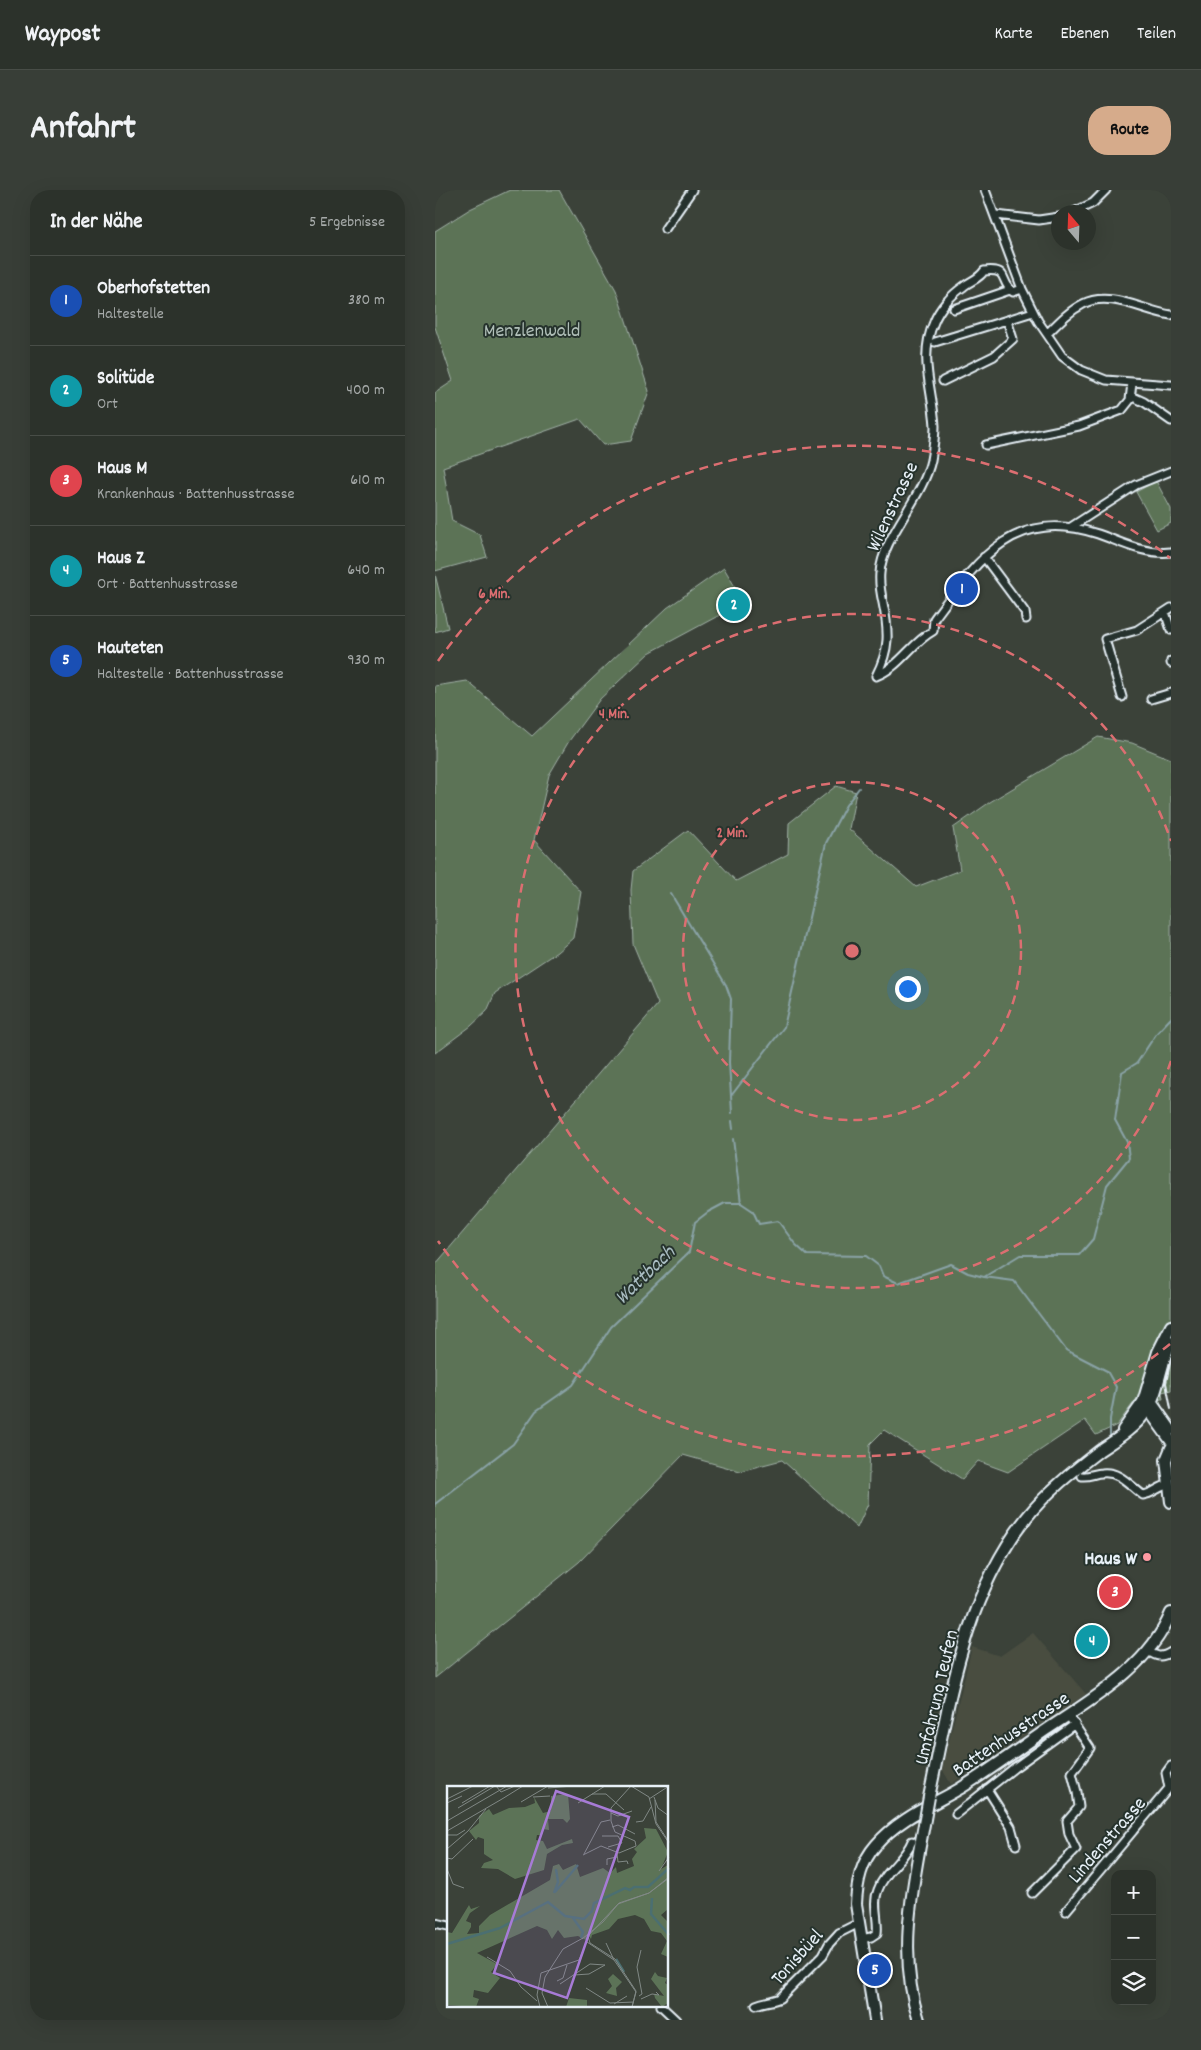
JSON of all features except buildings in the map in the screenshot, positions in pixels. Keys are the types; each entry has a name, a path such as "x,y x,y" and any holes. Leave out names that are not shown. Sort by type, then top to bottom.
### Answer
{"main road":[{"path":"1171,1326 1158,1352 1147,1404 1171,1441"},
{"path":"1147,1404 1171,1342"},
{"path":"1147,1404 1171,1430"},
{"name":"Umfahrung Teufen","path":"919,2020 911,1989 908,1952 909,1928 929,1797 962,1651 975,1608 989,1576 1013,1535 1039,1503 1077,1468 1120,1435 1147,1404"},
{"path":"1171,1448 1167,1456 1169,1468 1168,1485 1171,1502"},
{"name":"Battenhusstrasse","path":"875,2020 861,1939 857,1894 861,1872 867,1857 883,1838 906,1819 979,1776 1115,1682 1148,1651 1161,1634 1171,1613"}],"street":[{"path":"665,229 692,190"},
{"path":"985,190 996,215 996,221 1022,289 1033,312 1062,356 1081,370 1106,380 1171,385"},
{"path":"1087,205 1106,190"},
{"path":"996,215 1039,220 1051,218"},
{"name":"Wilenstrasse","path":"984,557 935,619 933,631 923,637 899,662 885,673 875,676 886,652 888,636 881,592 880,573 882,562 927,474 933,444 935,426 927,372 926,351 934,321 943,306 962,287 981,276 984,272 996,270 1001,273 1010,290"},
{"path":"954,309 1010,290 1013,292 1022,289"},
{"path":"1047,334 1071,311 1084,303 1099,299 1121,302 1171,315"},
{"path":"935,342 1033,312"},
{"path":"943,381 994,356 1013,339 1007,320"},
{"path":"987,445 1079,426 1122,410 1128,404 1131,396 1132,383"},
{"path":"1131,396 1144,402 1171,421"},
{"path":"1071,527 1136,485 1171,471"},
{"path":"1026,619 1025,612 984,557 1003,541 1020,532 1050,526 1071,527 1141,549 1171,552"},
{"path":"1122,696 1105,640 1137,630 1168,610 1171,630"},
{"path":"1151,698 1171,693"},
{"path":"1082,1476 1103,1472 1112,1473 1123,1478 1143,1494 1153,1492 1160,1486 1168,1485"},
{"path":"1148,1651 1155,1656 1161,1657 1171,1652"},
{"path":"1031,1893 1076,1849 1069,1834 1067,1821 1079,1807 1072,1773 1089,1748 1068,1715"},
{"path":"956,1814 1075,1724"},
{"path":"1170,1788 1166,1773 1171,1766"},
{"name":"Lindenstrasse","path":"1066,1911 1170,1788"},
{"path":"987,1789 1011,1827 1016,1845"},
{"path":"861,1939 871,1937 877,1933 875,1901 878,1890 889,1870 909,1848 912,1841"},
{"name":"Tonisbüel","path":"756,2006 764,2001 772,2002 781,1998 823,1955 834,1938 848,1927 859,1923"},
{"path":"663,2008 676,2020"}],"shaded area":[{"path":"1033,1633 1086,1694 951,1784 942,1769 972,1647 1000,1656"}],"green space":[{"name":"Menzlenwald","path":"510,190 559,190 616,290 649,391 631,441 603,445 580,419 443,467 452,521 480,535 487,557 435,571 435,393 453,381 435,327 435,231 470,209"},
{"path":"1156,481 1171,509 1171,523 1157,530 1136,492"},
{"path":"724,568 744,602 649,653 600,699 569,741 549,775 534,840 581,892 573,938 557,952 495,993 487,1011 471,1026 435,1053 435,686 467,681 532,736 667,608"},
{"path":"435,574 448,628 435,632"},
{"path":"1098,737 1132,743 1171,759 1171,1390 1162,1392 1163,1399 1160,1399 1167,1419 1159,1404 1158,1393 1138,1397 1117,1425 1096,1435 1085,1420 1008,1472 978,1461 962,1479 884,1430 870,1444 868,1504 857,1528 782,1460 740,1471 683,1455 579,1562 435,1678 435,1265 658,1004 633,944 631,890 633,871 688,830 736,881 788,854 789,823 836,786 856,792 849,829 916,887 960,870 953,828 990,802"}],"waterway":[{"path":"731,1096 784,1027 826,843 846,805 859,788"},
{"path":"671,894 726,985 731,999 729,1062 732,1113"},
{"name":"Wattbach","path":"435,1504 513,1444 536,1411 573,1385 611,1327 689,1252 695,1222 725,1203 741,1203 753,1211 759,1224 778,1221 795,1244 807,1255 866,1256 879,1266 883,1276 898,1283 951,1264 968,1273 984,1277 1020,1255 1079,1255 1093,1239 1107,1185 1129,1158 1127,1142 1115,1120 1122,1072 1137,1063 1156,1034 1171,1018"},
{"path":"732,1121 733,1129"},
{"path":"733,1139 741,1203"},
{"path":"984,1277 1014,1281 1066,1350 1107,1371 1116,1387 1110,1419 1110,1436"}],"railway":[{"path":"1171,1358 1166,1383 1171,1409"}],"place":[{"name":"Oberhofstetten","path":"962,589"},
{"name":"Solitüde","path":"734,605"},
{"name":"Haus W","path":"1147,1557"},
{"name":"Haus M","path":"1115,1592"},
{"name":"Haus Z","path":"1092,1641"},
{"name":"Hauteten","path":"875,1970"}]}
